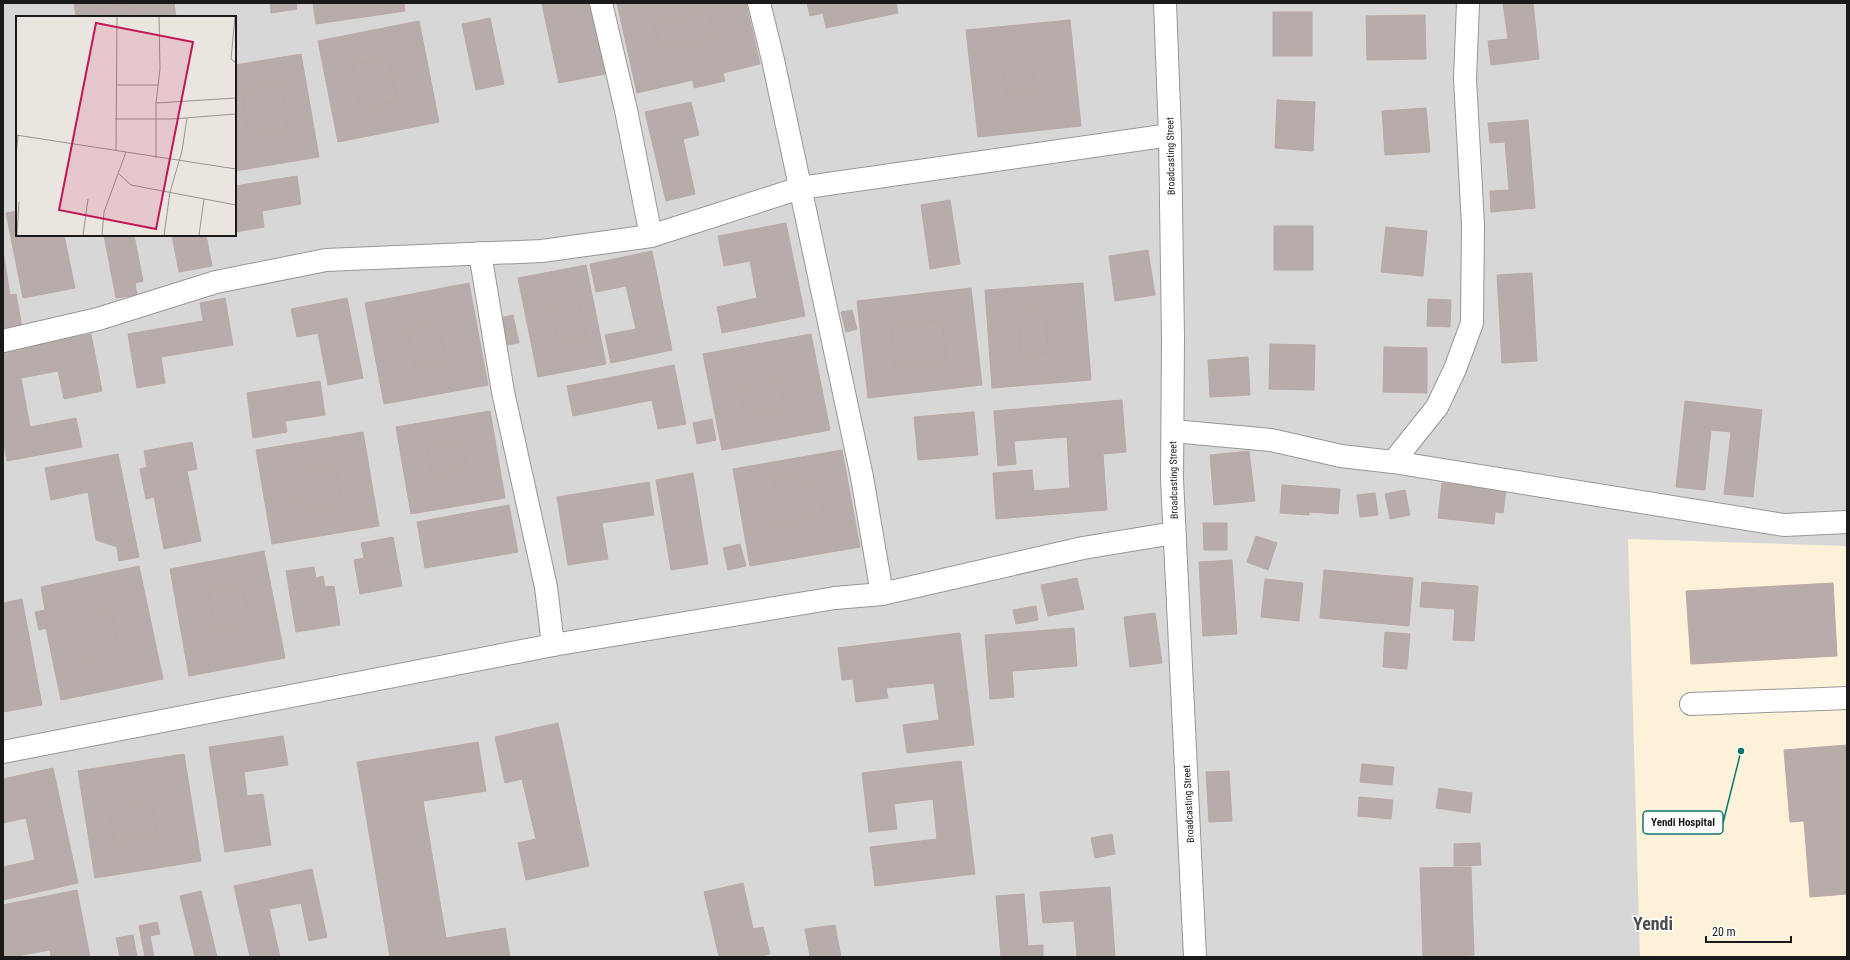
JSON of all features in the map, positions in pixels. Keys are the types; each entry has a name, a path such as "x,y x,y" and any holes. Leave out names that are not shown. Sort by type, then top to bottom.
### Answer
{"street":[{"path":"601,3 626,110 651,236"},
{"path":"758,3 773,60 862,477 882,594"},
{"name":"Broadcasting Street","path":"1165,3 1170,135 1173,338 1172,479 1195,957"},
{"path":"1394,462 1436,407 1455,369 1472,323 1472,225 1465,79 1468,3"},
{"path":"3,341 98,319 216,282 326,260 542,251 651,236 800,188 1170,135"},
{"path":"480,254 503,392 546,587 554,645"},
{"path":"1173,431 1271,440 1341,456 1394,462 1784,525 1847,522"},
{"path":"3,752 554,645 835,598 882,594 1083,548 1174,533"},
{"path":"1691,704 1847,698"}],"shaded area":[{"path":"3,3 1847,3 1847,957 3,957"},
{"path":"1628,539 1847,546 1847,957 1640,957"}],"building":[{"path":"74,3 133,3 104,7 105,16 76,16"},
{"path":"134,3 174,3 176,16 136,16"},
{"path":"134,3 136,16 105,16 104,7"},
{"path":"270,3 296,3 297,9 271,13"},
{"path":"313,3 404,3 405,11 316,24"},
{"path":"595,3 610,73 559,83 542,4"},
{"path":"617,3 746,3 760,64 723,73 725,81 694,88 693,80 637,93","holes":["709,11 715,37 660,49 654,23"]},
{"path":"807,3 896,3 898,13 826,28 823,13 810,16"},
{"path":"1503,3 1533,3 1539,59 1491,65 1488,41 1508,39"},
{"path":"709,11 715,37 660,49 654,23"},
{"path":"1273,12 1312,12 1312,56 1273,56"},
{"path":"1425,15 1426,59 1367,60 1366,16"},
{"path":"490,18 504,84 476,90 462,24"},
{"path":"1070,20 1081,126 978,137 966,30","holes":["1031,55 1035,94 1007,96 1002,57"]},
{"path":"419,21 439,122 338,142 318,41","holes":["388,58 397,101 361,108 352,65"]},
{"path":"301,54 319,157 236,171 236,65","holes":["281,84 288,129 249,136 242,91"]},
{"path":"1031,55 1035,94 1007,96 1002,57"},
{"path":"388,58 397,101 361,108 352,65"},
{"path":"281,84 288,129 249,136 242,91"},
{"path":"1277,100 1315,102 1313,151 1275,148"},
{"path":"691,102 699,135 683,139 695,194 666,201 645,112"},
{"path":"1426,108 1430,152 1385,155 1382,111"},
{"path":"1528,120 1535,208 1491,212 1490,191 1509,190 1505,142 1490,143 1488,123"},
{"path":"297,176 301,204 262,211 264,227 236,232 236,186"},
{"path":"950,200 960,264 930,269 921,205"},
{"path":"16,211 16,236 64,236 75,288 23,298 6,213"},
{"path":"786,223 805,316 722,333 717,307 757,298 750,261 724,266 718,236"},
{"path":"1274,226 1313,226 1313,270 1274,270"},
{"path":"1386,227 1427,231 1423,276 1381,272"},
{"path":"104,236 134,236 143,281 135,283 137,295 116,298"},
{"path":"172,236 206,236 212,266 179,272"},
{"path":"1148,250 1155,295 1115,301 1109,256"},
{"path":"3,251 10,295 16,294 22,327 3,330"},
{"path":"652,251 672,350 611,363 605,335 636,329 626,286 596,292 590,264"},
{"path":"586,265 606,364 538,377 518,278","holes":["579,302 586,337 558,343 551,308"]},
{"path":"1532,273 1537,361 1502,363 1497,275"},
{"path":"469,283 488,385 384,404 365,303","holes":["437,321 446,361 416,368 407,328"]},
{"path":"1083,283 1091,380 992,388 985,290","holes":["1045,311 1048,353 1021,355 1018,313"]},
{"path":"971,288 982,385 868,398 857,301","holes":["942,320 946,362 895,367 891,326"]},
{"path":"225,298 233,345 161,357 165,383 137,388 128,334 203,321 200,303"},
{"path":"347,298 363,378 328,385 318,333 297,337 291,309"},
{"path":"1428,299 1451,300 1450,327 1427,326"},
{"path":"579,302 586,337 558,343 551,308"},
{"path":"852,310 857,329 846,332 841,312"},
{"path":"1045,311 1048,353 1021,355 1018,313"},
{"path":"513,315 519,343 506,345 500,318"},
{"path":"942,320 946,362 895,367 891,326"},
{"path":"437,321 446,361 416,368 407,328"},
{"path":"91,334 102,391 64,399 58,371 21,378 30,427 76,418 82,447 7,461 3,439 3,351"},
{"path":"811,334 830,430 722,450 703,354","holes":["780,380 785,408 745,416 740,388"]},
{"path":"1270,344 1315,345 1314,390 1269,389"},
{"path":"1384,347 1427,348 1427,393 1383,392"},
{"path":"1248,357 1250,395 1210,397 1208,360"},
{"path":"674,365 686,424 658,429 652,400 573,416 567,386"},
{"path":"780,380 785,408 745,416 740,388"},
{"path":"320,381 325,415 285,421 287,432 253,438 247,393"},
{"path":"1122,400 1126,452 1103,454 1107,510 996,519 993,473 1032,470 1034,491 1070,488 1067,437 1014,441 1016,464 998,466 994,411"},
{"path":"1685,401 1762,410 1753,497 1724,494 1731,432 1711,430 1705,490 1676,487"},
{"path":"490,411 505,498 411,514 396,427","holes":["462,441 467,468 432,474 427,447"]},
{"path":"974,412 978,455 918,460 914,417"},
{"path":"712,419 716,440 697,444 693,423"},
{"path":"363,432 379,526 272,544 256,450","holes":["335,465 342,504 298,512 291,473"]},
{"path":"462,441 467,468 432,474 427,447"},
{"path":"192,442 197,469 187,471 201,541 164,549 154,497 146,499 140,469 147,467 144,451"},
{"path":"842,450 860,547 750,566 733,469","holes":["798,474 799,484 818,481 824,516 772,525 765,490 775,488 773,479"]},
{"path":"1249,451 1255,501 1214,505 1210,455"},
{"path":"118,454 139,557 119,561 117,547 96,540 88,492 51,500 45,468"},
{"path":"335,465 342,504 298,512 291,473"},
{"path":"693,473 708,564 671,570 656,480"},
{"path":"798,474 799,484 818,481 824,516 772,525 765,490 775,488 773,479"},
{"path":"649,482 654,515 602,523 608,559 568,565 557,497"},
{"path":"1442,483 1506,490 1503,513 1495,512 1494,524 1438,518"},
{"path":"1282,485 1340,489 1338,514 1309,512 1309,515 1280,513"},
{"path":"1405,490 1410,515 1390,519 1385,494"},
{"path":"1375,493 1378,515 1360,517 1357,495"},
{"path":"509,505 518,552 425,568 417,522"},
{"path":"1203,523 1227,523 1227,550 1204,550"},
{"path":"1256,536 1277,543 1268,570 1247,562"},
{"path":"393,537 402,586 360,594 354,560 364,558 361,543"},
{"path":"740,544 746,566 728,570 723,548"},
{"path":"264,551 285,658 189,676 170,569","holes":["242,585 251,624 216,631 208,592"]},
{"path":"1232,560 1237,634 1203,636 1199,562"},
{"path":"139,566 163,679 61,700 46,628 39,630 35,612 45,610 41,587","holes":["111,611 119,653 84,660 75,619"]},
{"path":"314,567 316,578 323,576 325,587 334,586 340,625 296,632 286,571"},
{"path":"1324,570 1413,578 1409,626 1320,618"},
{"path":"1077,578 1084,609 1048,616 1041,585"},
{"path":"1265,579 1303,583 1299,621 1261,617"},
{"path":"1422,582 1478,586 1474,641 1453,640 1455,609 1420,607"},
{"path":"1833,583 1837,656 1691,664 1686,591"},
{"path":"242,585 251,624 216,631 208,592"},
{"path":"22,599 42,705 3,712 3,603"},
{"path":"1036,606 1038,620 1016,624 1013,610"},
{"path":"111,611 119,653 84,660 75,619"},
{"path":"1155,613 1162,663 1130,667 1124,617"},
{"path":"1074,628 1077,666 1012,671 1014,697 990,699 985,635"},
{"path":"1385,632 1410,634 1407,669 1383,667"},
{"path":"960,633 974,745 907,753 903,725 939,720 934,683 886,688 888,698 856,702 853,679 842,680 838,648"},
{"path":"558,723 589,866 526,880 518,843 536,839 522,779 505,783 495,737"},
{"path":"283,736 288,765 244,772 247,796 263,794 271,845 225,852 209,747"},
{"path":"478,742 486,791 423,801 446,938 505,928 510,957 390,957 357,762"},
{"path":"1847,745 1847,894 1810,897 1804,821 1790,822 1784,750"},
{"path":"184,754 201,861 95,878 78,771","holes":["151,802 157,833 115,842 109,810"]},
{"path":"961,761 975,874 875,886 870,847 937,839 933,799 894,804 897,829 869,832 862,773"},
{"path":"1362,764 1394,767 1392,785 1360,782"},
{"path":"53,768 78,883 3,900 3,867 35,860 26,818 3,823 3,779"},
{"path":"1229,771 1232,821 1209,822 1206,772"},
{"path":"1439,788 1472,793 1470,813 1436,808"},
{"path":"1359,797 1393,800 1391,819 1358,816"},
{"path":"151,802 157,833 115,842 109,810"},
{"path":"1112,834 1115,854 1095,858 1091,838"},
{"path":"1480,843 1481,865 1454,866 1454,844"},
{"path":"1471,867 1474,955 1423,957 1420,868"},
{"path":"312,869 327,937 309,941 301,903 269,909 280,957 250,957 234,886"},
{"path":"743,883 753,929 763,927 770,954 758,957 719,957 704,892"},
{"path":"1110,887 1115,957 1077,957 1074,921 1043,923 1040,892"},
{"path":"77,890 90,957 51,957 50,950 12,957 3,957 3,905"},
{"path":"201,891 217,957 195,957 180,896"},
{"path":"1024,894 1028,946 1043,945 1043,957 1001,957 996,896"},
{"path":"157,922 160,934 150,936 154,957 145,957 139,926"},
{"path":"835,925 841,957 810,957 805,929"},
{"path":"133,935 137,957 120,957 116,938"}],"place":[{"name":"Yendi Hospital","path":"1741,751"}],"district":[{"name":"Yendi","path":"1653,924"}]}
